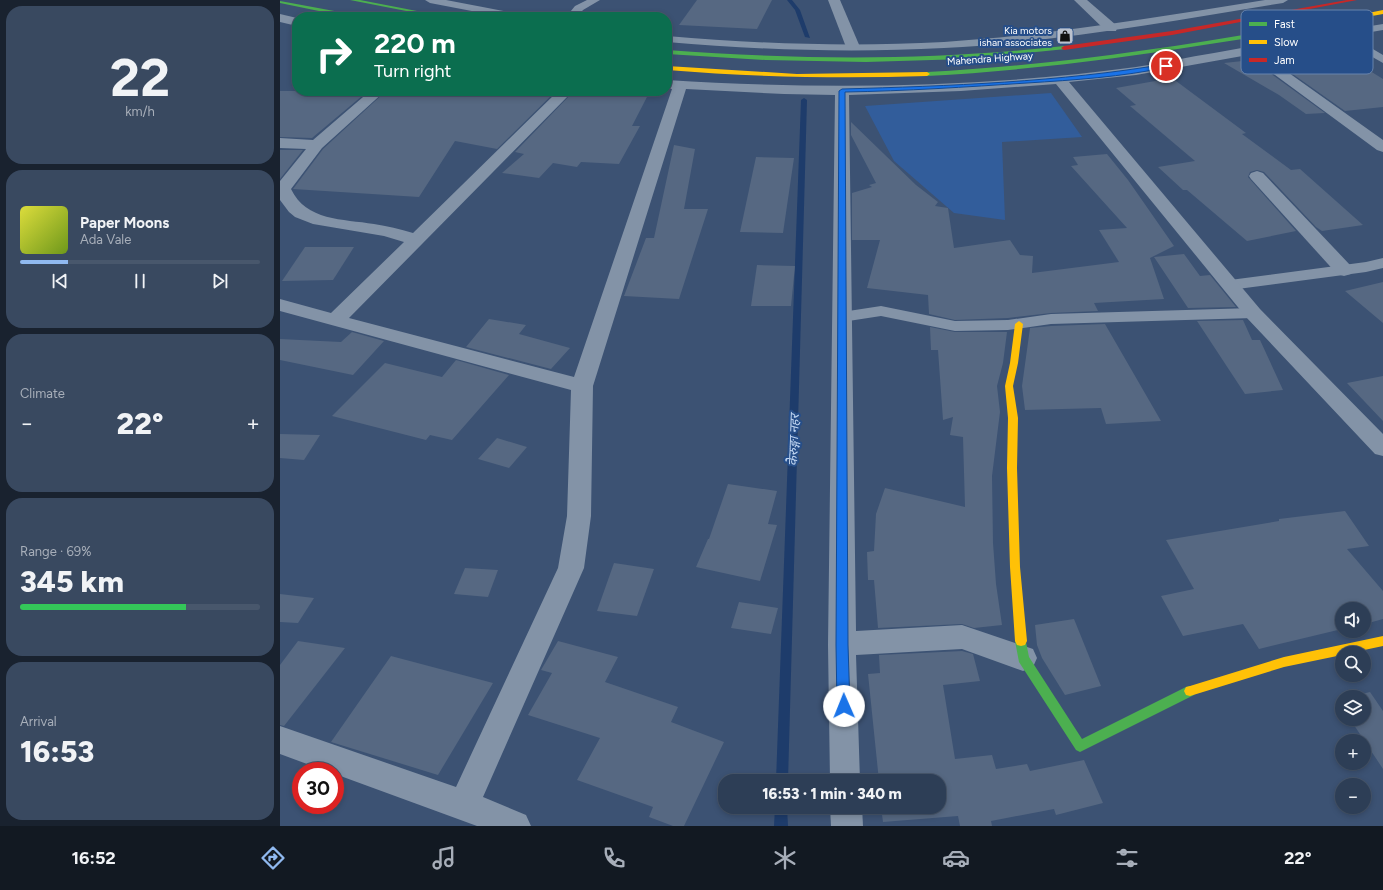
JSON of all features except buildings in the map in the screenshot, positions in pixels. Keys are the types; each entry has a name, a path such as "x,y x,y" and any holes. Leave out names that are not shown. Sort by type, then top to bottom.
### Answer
{"main road":[{"path":"352,0 418,12"},
{"name":"Mahendra Highway","path":"1299,10 1355,0"},
{"path":"280,2 331,12"},
{"name":"Mahendra Highway","path":"1373,14 1383,12"},
{"name":"Mahendra Highway","path":"672,52 744,58 833,60 920,58 1017,52 1146,37 1241,20"},
{"name":"Mahendra Highway","path":"672,79 716,72 812,76 904,75 990,70 1101,59 1241,37"},
{"path":"1019,324 1014,363 1009,386 1013,418 1012,468 1015,567 1023,658 1080,746 1191,690 1284,662 1383,641"}],"street":[{"path":"834,0 853,47"},
{"path":"1080,0 1111,28"},
{"path":"280,18 292,21"},
{"path":"672,79 738,88 842,91 920,89 1059,79 1138,70 1241,53"},
{"path":"1282,74 1383,147"},
{"path":"1059,79 1253,313 1383,448"},
{"path":"842,91 842,645 845,774"},
{"path":"372,96 317,145 281,190 299,212 309,217 363,229 384,231 417,240"},
{"path":"335,321 561,96"},
{"path":"464,804 571,568 579,516 582,386 666,96"},
{"path":"280,143 317,145"},
{"path":"1257,176 1344,270"},
{"path":"280,305 335,321 582,386"},
{"path":"842,645 865,642 962,637 1023,658"},
{"path":"280,740 464,804 515,826"},
{"path":"846,814 846,826"}],"lane":[{"path":"430,0 493,12"},
{"path":"575,12 579,8 596,0"},
{"path":"672,38 779,46 853,47 982,42 1111,28 1283,0"},
{"path":"1373,29 1383,27"},
{"path":"1373,54 1383,60"},
{"path":"1230,285 1366,268 1383,263"},
{"path":"842,317 881,311 955,326 1019,324 1051,319 1253,313"}],"shaded area":[{"path":"1051,93 1082,137 1002,142 1005,220 954,213 894,161 865,106"}],"waterway":[{"name":"केेरुङ्गा नहर","path":"789,0 797,10 808,37"},
{"name":"केेरुङ्गा नहर","path":"782,774 804,100"},
{"name":"केेरुङ्गा नहर","path":"781,814 781,826"}],"traffic: fast":[{"path":"352,0 418,12"},
{"path":"280,2 331,12"},
{"path":"927,74 1076,62 1125,56 1241,37"},
{"path":"672,52 717,56 816,60 866,60 965,57 1064,48"},
{"path":"1021,641 1023,658 1080,746 1190,691"}],"traffic: slow":[{"path":"1373,14 1383,12"},
{"path":"672,68 797,76 927,74"},
{"path":"1019,324 1014,363 1009,386 1013,418 1012,468 1015,567 1021,641"},
{"path":"1190,691 1284,662 1383,641"}],"traffic: jam":[{"path":"1300,10 1355,0"},
{"path":"1064,48 1172,33 1241,21"}],"place":[{"name":"Kia motors ishan associates","path":"1065,36"}],"route":[{"path":"844,706 842,645 842,91 920,89 1059,79 1166,66"}]}
